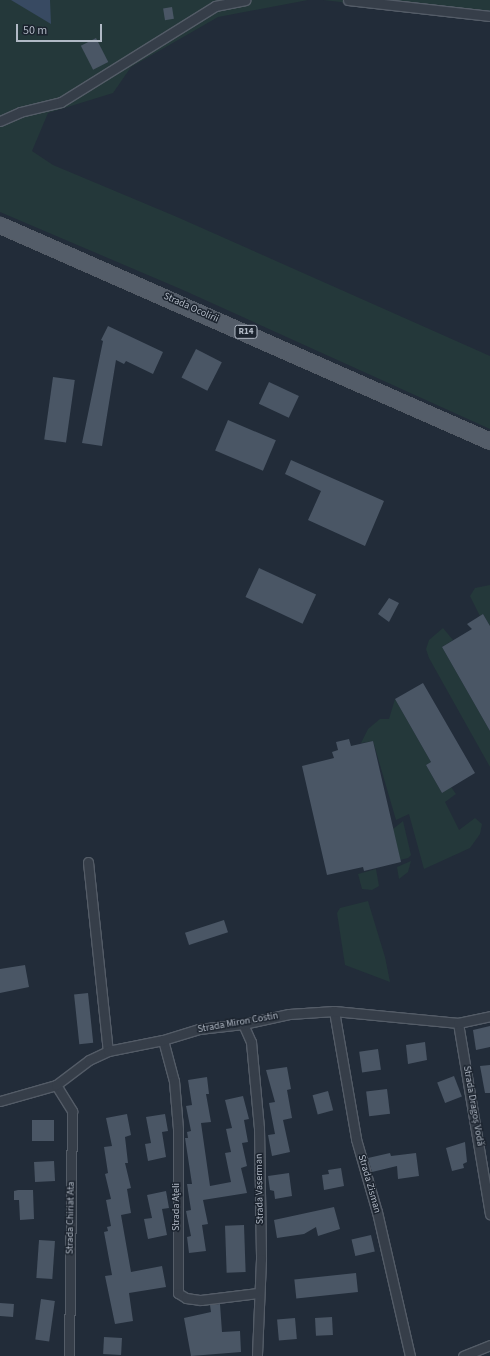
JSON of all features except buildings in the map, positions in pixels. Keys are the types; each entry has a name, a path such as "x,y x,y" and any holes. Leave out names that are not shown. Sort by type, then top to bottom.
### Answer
{"main road":[{"name":"Strada Ocolirii","path":"0,225 490,441"}],"street":[{"path":"0,121 20,112 61,102 218,3 245,0"},
{"path":"348,0 490,16"},
{"path":"88,862 108,1051"},
{"name":"Strada Miron Costin","path":"0,1101 56,1085 89,1060 108,1051 164,1040 200,1030 243,1024 290,1014 334,1011 458,1023 490,1016"},
{"name":"Strada Zisman","path":"334,1011 356,1139 377,1212 410,1356"},
{"name":"Strada Dragoș Vodă","path":"458,1023 490,1214"},
{"name":"Strada Vaserman","path":"243,1024 251,1042 258,1112 261,1260 258,1293 257,1356"},
{"name":"Strada Ațeli","path":"164,1040 174,1081 178,1129 178,1293 186,1298 201,1300 258,1293"},
{"name":"Strada Chiriat Ata","path":"56,1085 72,1111 69,1356"},
{"path":"463,1356 490,1345"}],"green space":[{"path":"0,0 308,0 218,17 131,67 113,93 48,113 32,151 53,165 177,217 490,356 490,429 183,290 0,212"},
{"path":"323,0 490,0 490,19"},
{"path":"490,585 490,626 483,614 480,616 470,596 475,588"},
{"path":"443,628 453,640 442,647 490,731 490,767 429,658 426,649 429,640"},
{"path":"395,699 431,762 426,765 442,793 451,787 456,794 445,802 459,830 475,818 482,824 480,834 470,848 424,869 409,814 396,820 373,741 361,743 368,729 380,719 389,719"},
{"path":"403,821 411,855 408,858 400,860 393,829"},
{"path":"411,861 408,872 399,879 397,867"},
{"path":"376,869 379,886 372,890 362,889 358,874"},
{"path":"368,901 385,957 390,982 345,965 337,913 340,908"}],"water":[{"path":"11,0 50,0 51,24"}]}
